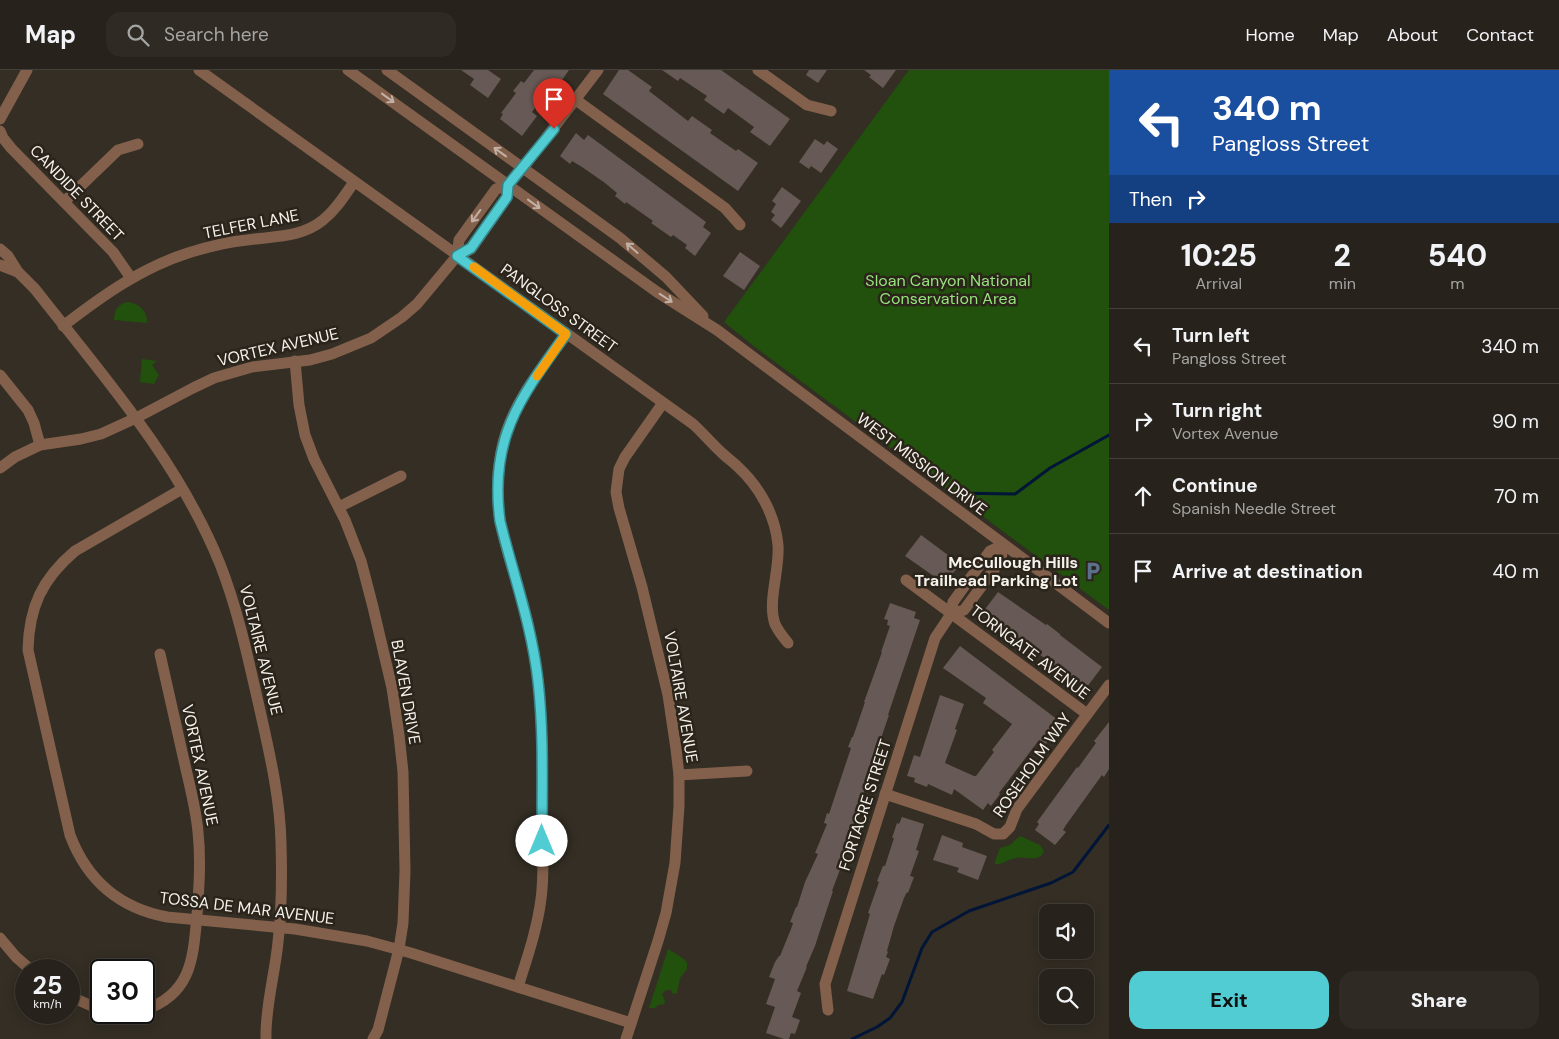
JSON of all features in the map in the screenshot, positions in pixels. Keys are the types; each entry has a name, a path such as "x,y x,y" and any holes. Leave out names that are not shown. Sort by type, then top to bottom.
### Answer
{"street":[{"path":"0,119 27,70"},
{"name":"PANGLOSS STREET","path":"199,70 693,424 736,465 760,492 768,507 778,544 773,603 775,624 788,643"},
{"name":"WEST MISSION DRIVE","path":"348,70 516,177 620,238 666,278 717,330"},
{"name":"WEST MISSION DRIVE","path":"387,70 657,292 717,330 1109,623"},
{"name":"VORTEX AVENUE","path":"0,468 15,457 40,445 101,434 214,378 252,368 332,354 360,344 387,329 417,304 457,256 471,248 507,197 516,177 598,70"},
{"path":"758,70 807,105 831,111"},
{"path":"576,100 725,208 740,225"},
{"name":"CANDIDE STREET","path":"0,131 11,148 113,252 130,278"},
{"path":"64,202 118,150 138,144"},
{"name":"TELFER LANE","path":"64,326 91,304 130,278 187,253 226,243 294,235 304,231 323,220 332,212 354,182"},
{"name":"VOLTAIRE AVENUE","path":"0,249 8,256 18,272 35,289 136,418 182,489 203,528 229,589 246,648 274,774 280,820 282,887 280,927 266,1022 266,1039"},
{"name":"VOLTAIRE AVENUE","path":"0,265 18,272"},
{"path":"518,987 534,935 541,898 543,860 542,740 538,680 533,648 521,593 500,521 498,478 501,451 515,410 566,334"},
{"name":"BLAVEN DRIVE","path":"295,361 299,404 305,435 314,459 339,507 350,534 373,607 396,712 403,772 405,871 403,923 399,950 378,1030 373,1039"},
{"path":"0,375 28,410 40,445"},
{"name":"VOLTAIRE AVENUE","path":"626,1039 658,941 671,888 678,836 679,775 668,695 656,642 616,492 619,469 625,457 663,403"},
{"path":"339,507 401,476"},
{"name":"TOSSA DE MAR AVENUE","path":"182,489 75,551 65,559 47,581 37,598 31,619 28,650 70,835 82,861 99,882 131,906 154,915 280,927 340,936 399,950 631,1023"},
{"name":"FORTACRE STREET","path":"828,1010 825,984 935,638 951,614 953,602 990,551 1003,545"},
{"name":"TORNGATE AVENUE","path":"906,580 1087,714"},
{"name":"VORTEX AVENUE","path":"155,1006 174,991 187,975 191,963 196,920 199,864 197,824 160,654"},
{"name":"ROSEHOLM WAY","path":"885,794 976,824 994,834 1003,834 1010,827 1018,809 1109,685"},
{"path":"679,775 747,772"},
{"path":"0,938 19,959"}],"green space":[{"name":"Sloan Canyon National Conservation Area","path":"909,70 1109,70 1109,610 724,322"},
{"path":"129,302 142,309 146,315 147,323 114,320 118,307"},
{"path":"142,359 157,361 152,365 159,375 154,384 140,382"},
{"path":"1020,836 1040,845 1044,851 1041,856 1010,859 1001,864 995,864 1000,848 1010,845"},
{"path":"668,949 684,959 687,963 687,969 680,978 677,993 673,994 671,990 666,990 662,994 665,1001 664,1004 658,1005 655,1008 649,1008"}],"building":[{"path":"461,70 488,70 501,79 488,98 470,85 474,79"},
{"path":"534,70 569,70 547,102 542,98 532,112 537,116 522,136 500,119 503,114 501,113 516,93 513,91 521,81 524,83"},
{"path":"619,70 628,70 652,87 649,91 688,121 692,116 712,130 710,133 758,163 738,191 603,94"},
{"path":"662,70 721,70 790,119 770,146 750,132 754,127 728,108 724,114 704,100 707,96 680,78 678,81"},
{"path":"809,70 827,70 818,83 806,75"},
{"path":"864,70 896,70 883,88 869,77 871,75"},
{"path":"576,133 584,140 588,135 706,222 703,227 711,233 695,256 685,248 687,245 673,235 671,237 651,223 653,221 615,196 617,193 605,183 572,161 570,164 560,156"},
{"path":"815,139 824,145 827,141 838,149 821,173 811,166 809,169 799,162"},
{"path":"782,187 801,201 781,228 771,220 775,215 771,212 776,204 772,201"},
{"path":"740,252 760,266 744,290 723,276"},
{"path":"921,535 960,564 945,584 905,556"},
{"path":"998,592 1047,624 1102,667 1087,687 983,612"},
{"path":"890,603 916,612 914,618 920,620 815,946 797,991 801,993 792,1017 800,1020 795,1034 791,1033 789,1039 784,1039 766,1033 775,1007 766,1004 775,979 769,977 791,929 793,923 790,922 818,854 815,853 827,824 824,823 827,813 829,814 851,748 848,747 890,626 887,625 888,620 884,619"},
{"path":"960,646 1062,723 1045,745 1039,740 991,806 988,803 983,810 954,789 952,795 928,784 927,787 914,782 915,778 907,776 914,755 920,757 940,695 964,704 945,763 974,776 976,776 994,752 992,750 1012,724 983,703 986,698 943,668"},
{"path":"1109,722 1109,769 1104,777 1102,775 1066,825 1063,830 1066,832 1055,845 1035,830 1039,824 1037,822 1096,743 1094,741"},
{"path":"902,817 924,824 916,850 919,851 910,876 914,877 894,926 886,957 890,959 873,999 847,991 870,914 868,913 879,882 877,881 883,866 885,866 897,823 899,824"},
{"path":"942,835 963,843 962,847 987,856 978,880 957,872 959,868 933,860"}],"waterway":[{"path":"951,493 1015,494 1050,468 1109,435"},
{"path":"852,1039 877,1027 890,1018 902,1002 922,948 932,932 969,911 1051,883 1073,872 1109,825"}],"slow traffic":[{"path":"474,267 566,334 537,376"}],"place":[{"name":"McCullough Hills Trailhead Parking Lot","path":"1093,571"}],"route":[{"path":"542,841 542,740 538,680 527,619 500,521 497,492 501,451 515,410 566,334 457,256 471,248 507,197 508,185 554,129"}]}
